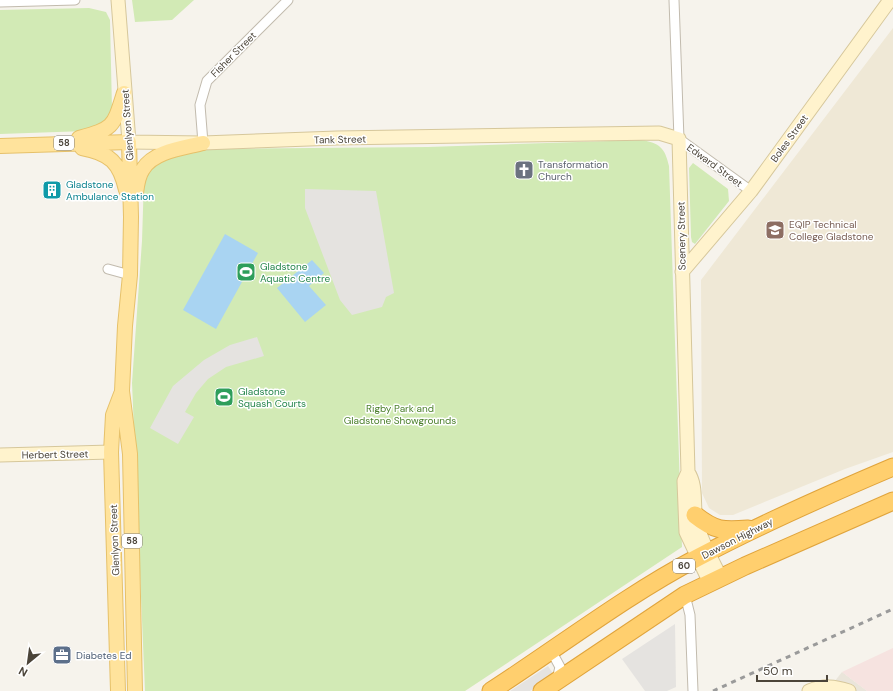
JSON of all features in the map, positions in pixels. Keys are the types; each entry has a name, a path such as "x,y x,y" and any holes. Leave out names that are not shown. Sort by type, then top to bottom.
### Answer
{"highway":[{"name":"Dawson Highway","path":"491,691 547,655 603,616 703,555 754,528 821,497 893,467"},
{"path":"542,691 685,595 893,501"},
{"path":"695,515 707,525 722,530 754,528"}],"main road":[{"path":"60,144 104,131 109,128 116,118 124,93"},
{"name":"Tank Street","path":"0,146 129,142"},
{"name":"Glenlyon Street","path":"129,142 131,217 130,275 125,326 122,391 130,454 135,691"},
{"path":"131,217 139,177 144,168 151,161 166,153 203,143"},
{"path":"60,144 94,150 116,162 123,177 131,217"},
{"name":"Glenlyon Street","path":"118,691 111,452 113,416 122,391"}],"street":[{"path":"0,2 75,0"},
{"name":"Glenlyon Street","path":"118,0 124,93 129,142"},
{"name":"Fisher Street","path":"203,143 200,105 207,80 288,0"},
{"name":"Scenery Street","path":"674,0 688,472 684,481 685,521 689,539 703,555 716,580"},
{"name":"Boles Street","path":"682,272 751,191 890,4"},
{"name":"Tank Street","path":"129,142 203,143 337,138 659,133 679,139"},
{"name":"Edward Street","path":"679,139 751,191"},
{"path":"108,269 130,275"},
{"name":"Herbert Street","path":"0,455 111,452"},
{"name":"Scenery Street","path":"688,472 694,480 695,515 703,555"},
{"path":"685,595 690,615 693,691"},
{"path":"547,655 554,656 560,667 556,681"},
{"path":"814,689 829,685 849,691"}],"shaded area":[{"path":"893,28 893,452 845,469 733,515 720,515 709,508 702,493 701,280"},
{"path":"305,189 376,191 394,293 386,297 382,307 352,315 340,300 305,208"},
{"path":"257,337 264,356 226,367 208,379 196,393 185,412 194,417 178,444 150,428 173,386 204,360 230,345"},
{"path":"675,624 676,687 667,691 645,691 622,659"},
{"path":"893,648 893,691 867,691 842,672"},
{"path":"548,666 554,675 530,691 510,691"},
{"path":"842,672 867,691 827,691"}],"green space":[{"path":"132,0 194,0 172,20 135,22"},
{"path":"89,8 106,12 110,20 112,110 108,119 86,131 0,134 0,10"},
{"name":"Rigby Park and Gladstone Showgrounds","path":"641,140 661,147 666,155 669,166 682,547 465,691 145,691 132,383 142,241 144,178 152,165 166,154 197,149 428,147"},
{"path":"693,163 728,189 729,201 695,244 692,242 691,237 689,168"}],"water":[{"path":"225,234 258,253 216,329 183,310"},
{"path":"312,260 324,273 309,286 326,305 305,322 277,288"}],"railway":[{"path":"713,691 893,609"}],"place":[{"name":"Transformation Church","path":"524,170"},
{"name":"Gladstone Ambulance Station","path":"52,190"},
{"name":"EQIP Technical College Gladstone","path":"775,230"},
{"name":"Gladstone Aquatic Centre","path":"246,272"},
{"name":"Gladstone Squash Courts","path":"224,397"},
{"name":"Diabetes Ed","path":"62,655"}]}
